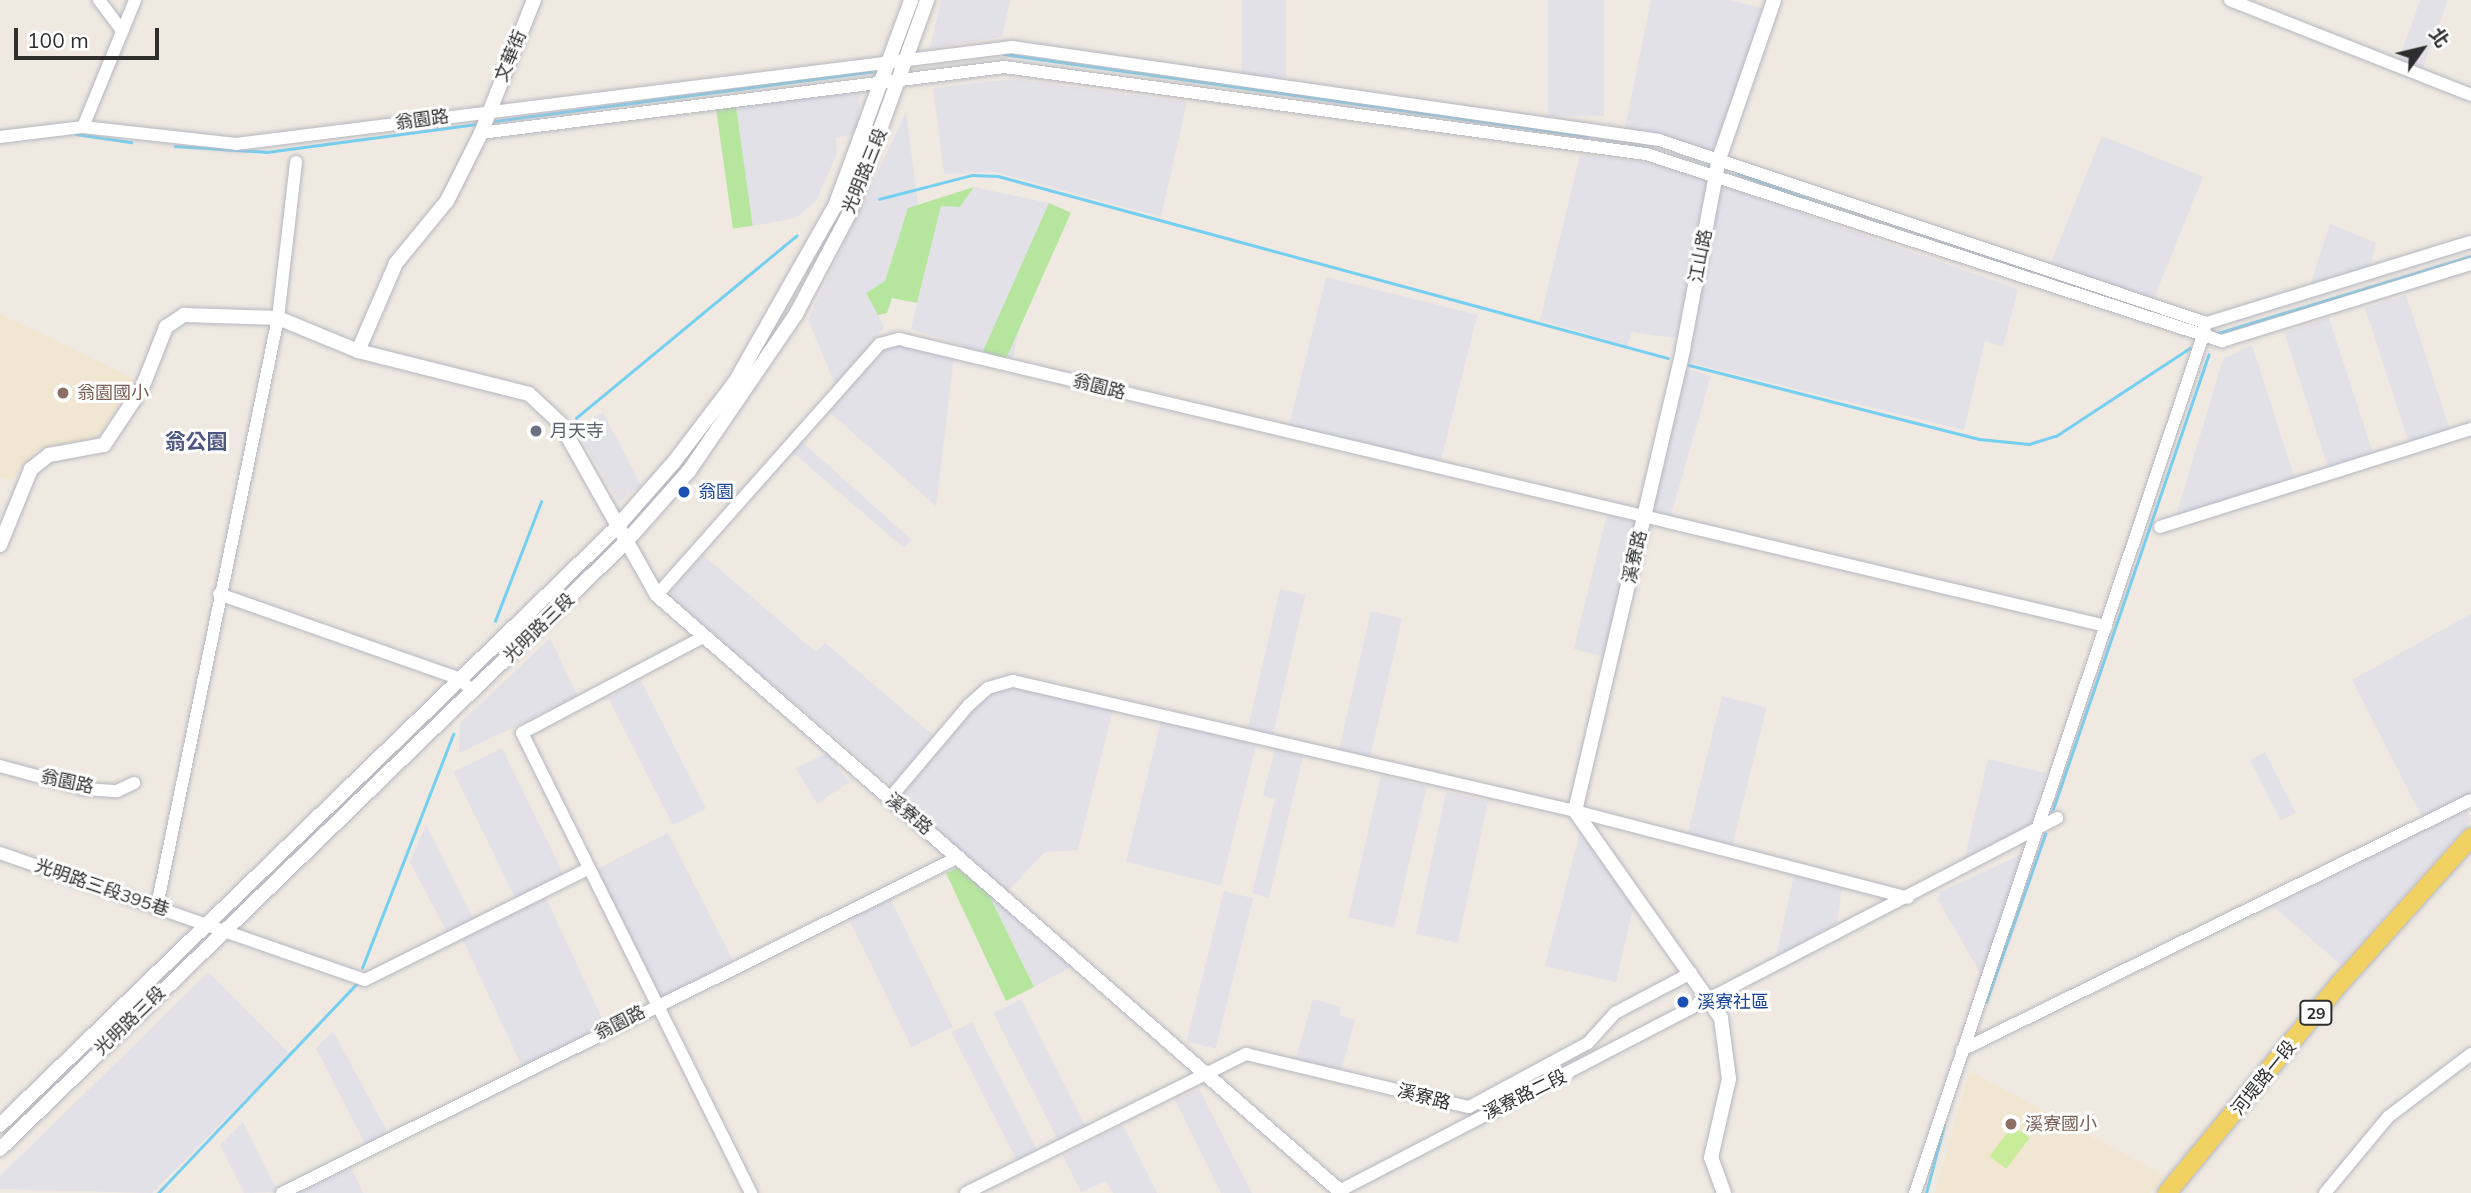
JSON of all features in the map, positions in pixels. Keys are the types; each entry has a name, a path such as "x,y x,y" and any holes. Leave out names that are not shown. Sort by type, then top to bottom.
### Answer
{"main road":[{"name":"河堤路一段","path":"2167,1193 2341,982 2471,837"}],"street":[{"path":"99,0 122,31"},
{"path":"83,127 135,0"},
{"name":"文華街","path":"488,111 534,0"},
{"name":"光明路三段","path":"0,1125 203,924 615,528 735,382 790,291 835,206 886,78 911,0"},
{"name":"光明路三段","path":"0,1149 625,544 722,428 796,314 850,212 902,76 927,0"},
{"name":"江山路","path":"1644,518 1719,159 1774,0"},
{"path":"2230,0 2471,95"},
{"name":"翁園路","path":"0,137 83,127 236,144 1012,47 1659,139 2207,323"},
{"path":"481,133 886,78 1004,67 1646,154 2222,341 2471,264"},
{"path":"358,351 396,264 447,201 481,133 488,111"},
{"path":"157,906 219,594 278,318 296,163"},
{"path":"1915,1193 2207,323 2471,242"},
{"path":"0,545 39,460 95,450 114,435 166,327 184,315 278,318 358,351 529,394 546,405 615,528"},
{"name":"翁園路","path":"657,595 880,344 899,339 2106,626"},
{"path":"2161,527 2471,429"},
{"name":"溪寮路","path":"1575,811 1644,518"},
{"name":"溪寮路","path":"615,528 657,595 1208,1072 1341,1191"},
{"path":"219,594 460,679 473,692"},
{"path":"705,636 522,733 751,1193"},
{"path":"890,798 969,705 988,688 1013,681 1575,811 1908,898"},
{"name":"翁園路","path":"0,766 85,789 117,791 134,783"},
{"path":"1962,1050 2471,800"},
{"path":"1575,811 1708,997 1730,1057 1711,1158 1724,1193"},
{"name":"溪寮路二段","path":"1341,1191 1708,997 1908,898 2057,818"},
{"name":"光明路三段395巷","path":"0,853 203,924"},
{"name":"翁園路","path":"282,1193 656,1005 959,857"},
{"path":"203,924 365,980 588,869"},
{"name":"溪寮路","path":"966,1193 1208,1072 1258,1054 1469,1107 1588,1043 1615,1013 1691,973"},
{"path":"2325,1193 2388,1116 2471,1054"}],"shaded area":[{"path":"941,0 1010,0 1002,37 930,48"},
{"path":"1242,0 1286,0 1286,77 1242,77"},
{"path":"1548,0 1604,0 1604,116 1548,116"},
{"path":"1651,0 1730,0 1762,8 1724,134 1709,152 1624,133"},
{"path":"2420,0 2448,0 2421,72 2397,65"},
{"path":"1014,79 1187,102 1161,217 995,172 944,174 933,88"},
{"path":"860,91 858,133 836,138 837,154 816,201 796,218 752,226 736,107"},
{"path":"906,112 918,205 908,209 885,281 867,293 884,327 835,384 808,320"},
{"path":"2102,136 2203,177 2151,307 2050,266"},
{"path":"1580,155 1659,164 1709,179 1681,339 1632,332 1627,346 1540,320"},
{"path":"1720,185 2018,289 2003,347 1985,341 1964,430 1686,362"},
{"path":"974,187 1049,203 1012,361 911,329 941,205 960,207"},
{"path":"2330,224 2376,243 2369,272 2308,291"},
{"path":"1326,277 1477,315 1440,464 1289,426"},
{"path":"2406,295 2450,430 2409,443 2365,308"},
{"name":"翁園國小","path":"0,314 135,379 94,443 36,450 11,480 0,478"},
{"path":"2329,318 2373,454 2328,469 2284,333"},
{"path":"888,343 954,358 936,506 828,411"},
{"path":"2252,345 2295,479 2175,519 2223,359"},
{"path":"1683,368 1711,376 1670,519 1642,511"},
{"path":"603,412 641,485 619,502 576,429"},
{"path":"800,440 912,540 904,548 791,451"},
{"path":"1607,515 1639,523 1606,657 1574,649"},
{"path":"703,555 816,652 825,643 935,737 893,786 672,600 670,594"},
{"path":"1280,589 1305,595 1272,739 1247,733"},
{"path":"1371,611 1402,618 1369,763 1337,756"},
{"path":"2471,614 2471,796 2423,819 2352,680"},
{"path":"550,638 578,697 459,753 460,723"},
{"path":"641,681 706,808 673,825 608,698"},
{"path":"1000,683 1113,709 1078,850 1045,852 1007,892 898,794 987,690"},
{"path":"1722,696 1767,707 1732,847 1687,836"},
{"path":"1161,721 1256,745 1221,885 1126,862"},
{"path":"502,748 564,876 516,899 453,772"},
{"path":"1275,749 1303,756 1269,898 1252,893 1275,799 1263,796"},
{"path":"2265,752 2296,813 2281,820 2250,760"},
{"path":"827,753 849,782 817,804 796,768"},
{"path":"1988,759 2046,773 2031,828 1964,861"},
{"path":"1381,776 1427,787 1394,928 1348,917"},
{"path":"1446,792 1488,801 1458,943 1416,934"},
{"path":"2466,807 2471,820 2341,965 2273,906"},
{"path":"426,824 474,920 448,934 410,862"},
{"path":"1580,832 1634,905 1616,982 1545,966"},
{"path":"668,833 734,962 659,1000 593,871"},
{"path":"2024,853 1982,976 1938,900 1940,892"},
{"path":"1794,875 1842,887 1837,923 1776,957"},
{"path":"1224,891 1253,898 1216,1049 1187,1041"},
{"path":"988,893 1071,961 1071,967 1034,987"},
{"path":"888,894 953,1027 912,1047 847,914"},
{"path":"546,898 607,1029 523,1068 462,937"},
{"path":"209,972 290,1054 152,1193 0,1189 0,1176"},
{"path":"1021,999 1087,1128 1059,1142 993,1013"},
{"path":"1313,999 1341,1007 1339,1015 1355,1020 1341,1071 1296,1059"},
{"path":"972,1022 1039,1154 1019,1164 952,1032"},
{"path":"333,1031 390,1137 367,1148 316,1048"},
{"name":"溪寮國小","path":"1970,1071 2165,1176 2150,1193 1935,1193"},
{"path":"1199,1089 1252,1193 1221,1193 1175,1100"},
{"path":"243,1122 278,1192 244,1193 220,1145"},
{"path":"1123,1125 1157,1193 1113,1193 1106,1181 1081,1192 1063,1156"},
{"path":"350,1165 363,1193 295,1193"}],"green space":[{"path":"736,107 753,226 733,229 716,110"},
{"path":"974,187 960,207 941,206 917,303 892,298 887,313 878,315 866,293 885,281 908,208"},
{"path":"1049,203 1071,213 1005,361 983,351"},
{"path":"958,868 988,893 1034,987 1006,1001 946,873"},
{"path":"2013,1125 2030,1138 2006,1169 1990,1156"}],"waterway":[{"path":"1004,54 1586,136"},
{"path":"495,121 873,71"},
{"path":"175,146 267,152 476,124"},
{"path":"76,134 131,142"},
{"path":"1738,173 1817,203"},
{"path":"879,199 972,175 998,176 1668,358"},
{"path":"576,418 796,236"},
{"path":"2215,334 2471,256"},
{"path":"1689,365 1979,439 2029,444 2056,436 2190,348"},
{"path":"2053,809 2208,355"},
{"path":"495,621 541,502"},
{"path":"362,968 453,734"},
{"path":"1986,1002 2045,834"},
{"path":"158,1193 356,984"},
{"path":"1926,1193 1944,1125"}],"place":[{"name":"翁園國小","path":"63,393"},
{"name":"月天寺","path":"536,431"},
{"name":"翁園","path":"684,492"},
{"name":"溪寮社區","path":"1683,1002"},
{"name":"溪寮國小","path":"2011,1124"}],"district":[{"name":"翁公園","path":"196,441"}]}
